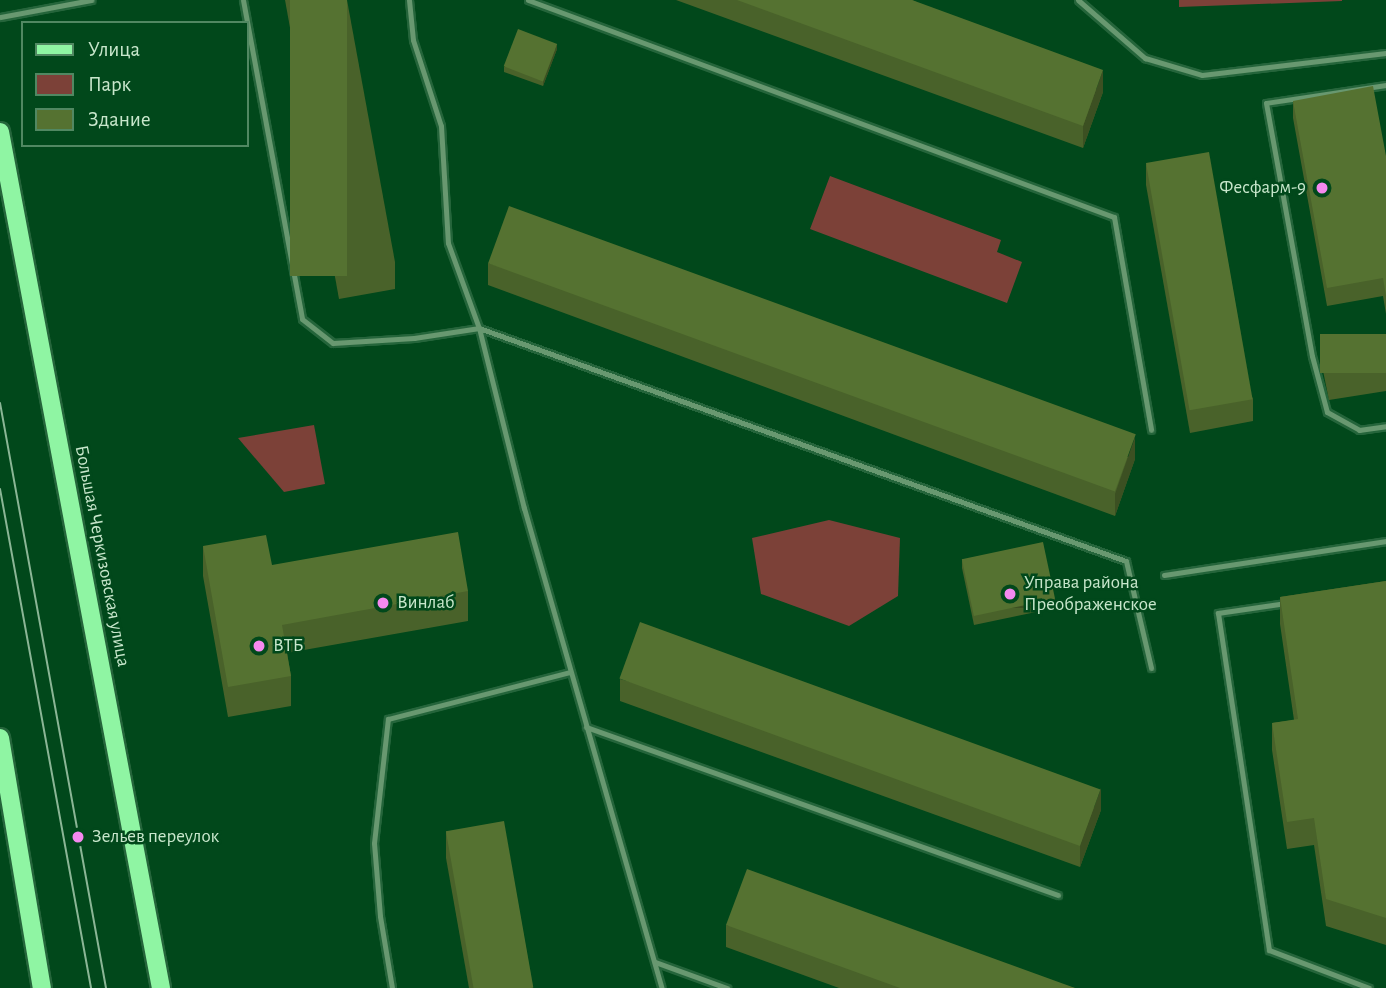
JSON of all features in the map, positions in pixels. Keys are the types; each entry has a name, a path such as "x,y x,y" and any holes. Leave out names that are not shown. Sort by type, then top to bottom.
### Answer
{"main road":[{"name":"Большая Черкизовская улица","path":"0,132 161,988"},
{"path":"0,738 3,770 42,988"}],"lane":[{"path":"0,17 91,0"},
{"path":"243,0 247,21"},
{"path":"409,0 413,40 441,126 448,243 479,328 585,727 662,988"},
{"path":"528,0 1114,217 1151,430"},
{"path":"1078,0 1145,58 1202,75 1386,53"},
{"path":"248,27 302,319 333,343 414,338 479,328 1126,561 1151,667"},
{"path":"1386,85 1266,103 1312,356 1327,412 1359,430 1386,426"},
{"path":"1164,575 1386,541"},
{"path":"1296,601 1218,613 1269,950 1369,988"},
{"path":"392,988 380,916 374,844 388,719 570,671"},
{"path":"585,727 1058,895"},
{"path":"655,962 727,988"}],"green space":[{"path":"1179,0 1342,0 1342,1 1179,7"},
{"path":"830,176 1001,240 997,252 1022,262 1007,303 810,229"},
{"path":"314,425 325,484 284,492 238,438"},
{"path":"829,520 900,538 898,596 849,626 761,594 752,538"}],"building":[{"path":"290,0 347,0 347,276 290,276"},
{"path":"737,0 912,0 1103,70 1083,126"},
{"path":"518,29 557,44 543,81 504,66"},
{"path":"1373,86 1386,156 1386,296 1383,278 1327,288 1293,101"},
{"path":"1209,152 1253,399 1190,410 1146,163"},
{"path":"509,206 1136,434 1115,491 488,263"},
{"path":"1320,334 1386,334 1386,373 1320,373"},
{"path":"458,532 468,591 282,625 291,676 228,687 203,546 266,535 272,565"},
{"name":"Управа района Преображенское","path":"1043,542 1055,599 974,616 962,559"},
{"path":"1386,581 1386,918 1326,899 1314,818 1287,822 1272,723 1298,719 1280,597"},
{"path":"640,622 1100,790 1080,846 619,678"},
{"path":"504,821 533,987 474,988 446,831"},
{"path":"747,869 1075,988 900,988 726,925"}],"tram line":[{"path":"0,403 106,988"},
{"path":"0,489 91,988"}],"place":[{"name":"Фесфарм-9","path":"1322,188"},
{"name":"Управа района Преображенское","path":"1010,594"},
{"name":"Винлаб","path":"383,603"},
{"name":"ВТБ","path":"259,646"},
{"name":"Зельев переулок","path":"78,837"}]}
